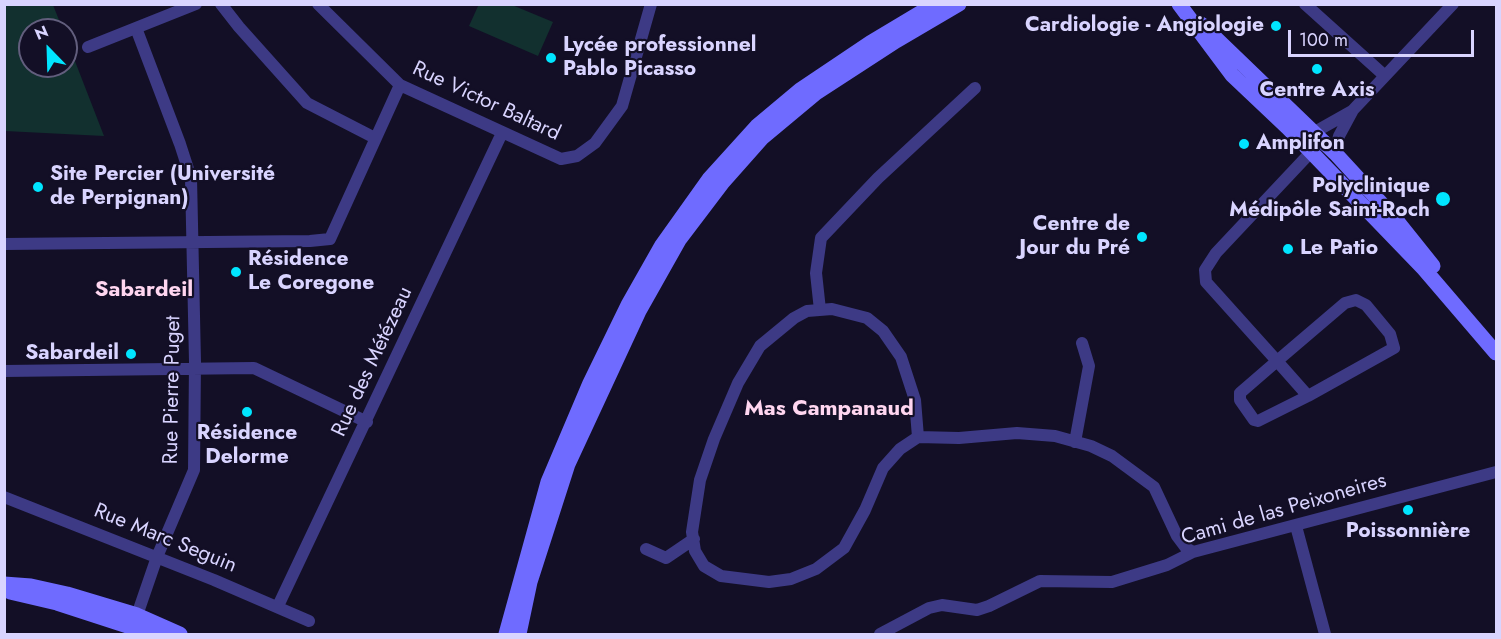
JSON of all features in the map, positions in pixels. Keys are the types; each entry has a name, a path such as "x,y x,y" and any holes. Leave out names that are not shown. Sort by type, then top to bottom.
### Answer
{"main road":[{"path":"506,634 548,482 600,363 628,305 662,245 709,179 757,126 809,84 870,43 935,4"},
{"path":"519,634 530,582 568,464 639,311 679,240 723,182 762,138 807,100 896,41 959,4"},
{"path":"1180,4 1335,153 1414,241 1476,328"},
{"path":"1180,4 1232,75 1311,152 1424,269 1497,353"},
{"path":"1311,152 1313,134"},
{"path":"1311,152 1335,153"},
{"path":"4,584 31,586 58,592 180,634"},
{"path":"4,590 142,622"}],"street":[{"path":"88,47 196,4"},
{"path":"221,4 307,103 375,138"},
{"name":"Rue Victor Baltard","path":"318,4 400,85 561,159 577,156 595,143 621,106 651,4"},
{"path":"1305,4 1385,76"},
{"path":"1335,153 1339,136 1353,110 1453,4"},
{"name":"Rue Pierre Puget","path":"136,28 191,178 194,242 194,470 157,557 142,622"},
{"path":"4,244 310,241 330,238 400,85"},
{"path":"820,310 816,273 821,238 878,178 975,88"},
{"path":"1313,134 1353,110"},
{"name":"Rue des Métézeau","path":"278,606 502,133"},
{"path":"1308,396 1206,282 1205,270 1216,253 1311,152"},
{"path":"1356,300 1366,305 1390,334 1394,348 1308,396 1258,421 1251,418 1240,400 1240,393 1345,303 1356,300"},
{"path":"918,437 915,400 902,357 883,331 867,318 832,309 807,311 794,318 760,346 738,383 714,439 700,480 692,531 695,551 704,566 721,576 769,582 791,579 816,569 844,548 884,468 900,449 918,437 959,438 1017,433 1055,436 1112,456 1154,488 1177,536 1186,548 1193,552"},
{"path":"1075,442 1089,366 1082,343"},
{"path":"4,371 254,368 367,422"},
{"name":"Cami de las Peixoneires","path":"880,634 929,608 942,605 978,610 1040,581 1112,582 1167,565 1193,552 1497,472"},
{"name":"Rue Marc Seguin","path":"4,496 278,606 309,621"},
{"path":"1296,526 1325,634"},
{"path":"646,549 666,558 694,539"}],"green space":[{"path":"5,4 53,5 58,18 18,18 18,78 78,78 78,69 104,136 5,131"},
{"path":"479,4 512,5 553,22 538,56 469,26"}],"place":[{"name":"Cardiologie - Angiologie","path":"1276,26"},
{"name":"Lycée professionnel Pablo Picasso","path":"551,58"},
{"name":"Centre Axis","path":"1317,69"},
{"name":"Amplifon","path":"1244,144"},
{"name":"Site Percier (Université de Perpignan)","path":"38,187"},
{"name":"Polyclinique Médipôle Saint-Roch","path":"1443,199"},
{"name":"Centre de Jour du Pré","path":"1142,237"},
{"name":"Le Patio","path":"1288,249"},
{"name":"Résidence Le Coregone","path":"236,272"},
{"name":"Sabardeil","path":"131,354"},
{"name":"Résidence Delorme","path":"247,412"},
{"name":"Poissonnière","path":"1408,510"}],"district":[{"name":"Sabardeil","path":"144,291"},
{"name":"Mas Campanaud","path":"829,410"}]}
